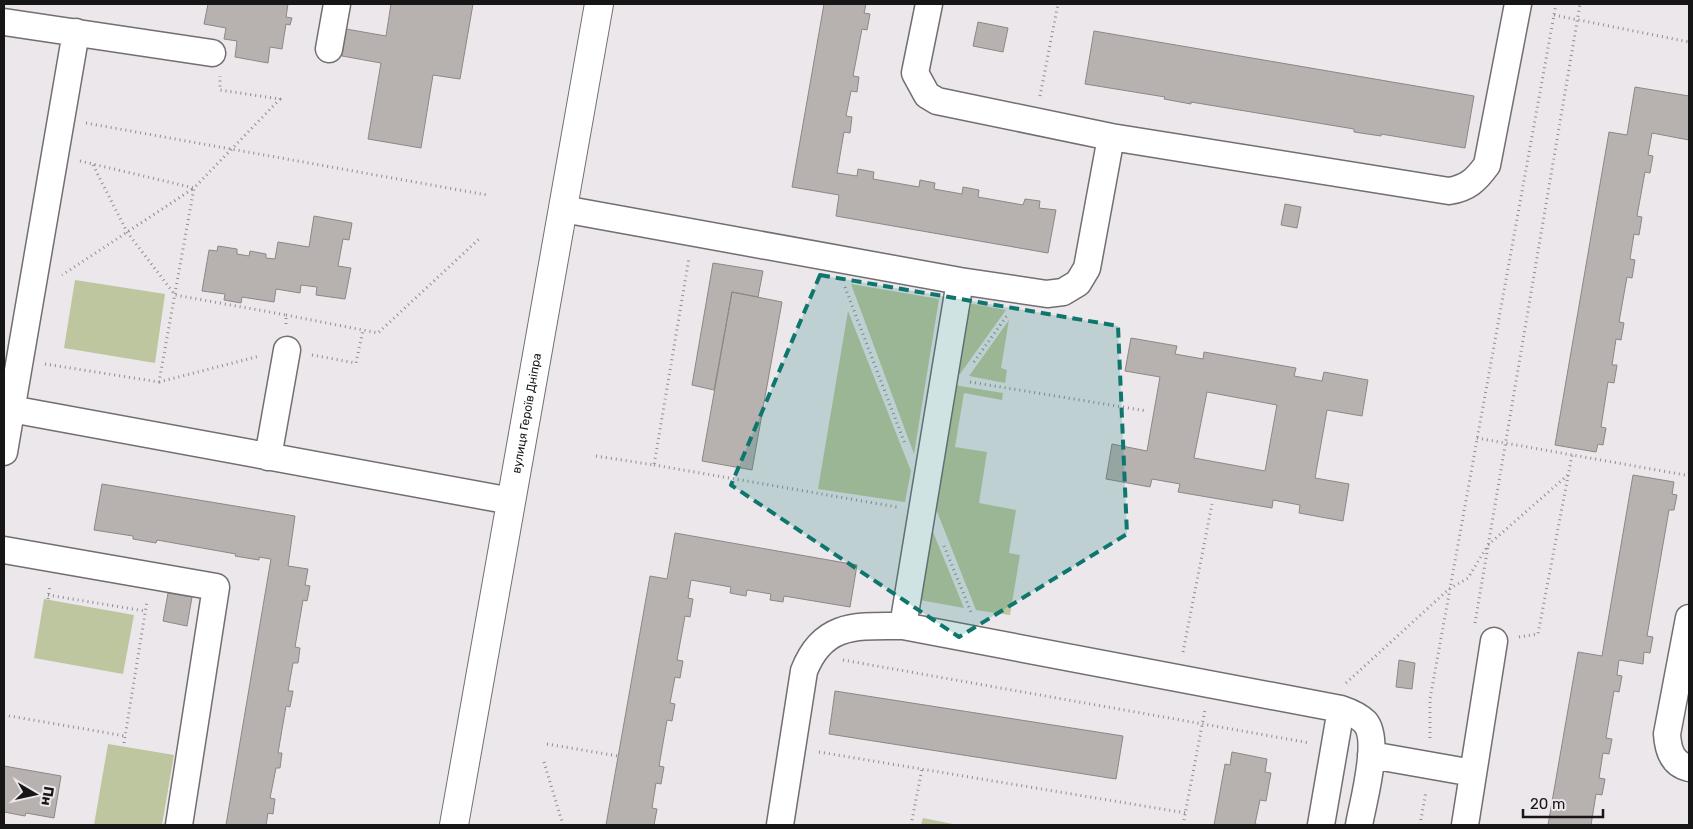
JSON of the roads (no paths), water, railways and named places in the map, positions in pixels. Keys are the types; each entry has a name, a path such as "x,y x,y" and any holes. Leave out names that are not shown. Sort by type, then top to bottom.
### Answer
{"main road":[{"name":"вулиця Героїв Дніпра","path":"454,825 600,4"}],"lane":[{"path":"329,50 337,4"},
{"path":"929,4 915,73 927,95 937,101 1111,137 1449,191 1464,188 1477,178 1487,165 1518,4"},
{"path":"4,22 212,53"},
{"path":"4,452 76,32"},
{"path":"563,209 960,281 1047,294 1063,292 1078,283 1087,268 1111,137"},
{"path":"903,626 922,511 953,379 960,281"},
{"path":"268,456 286,350"},
{"path":"11,409 512,502"},
{"path":"4,550 216,587 179,825"},
{"path":"1689,618 1667,734 1668,750 1676,762 1689,768"},
{"path":"780,825 804,671 810,655 825,638 837,631 863,626 903,626 1210,685 1343,696"},
{"path":"1465,825 1473,773 1484,637"},
{"path":"1321,825 1343,696"},
{"path":"1343,696 1355,714 1366,723 1372,738 1371,755 1359,825"},
{"path":"1371,755 1473,773"}]}
